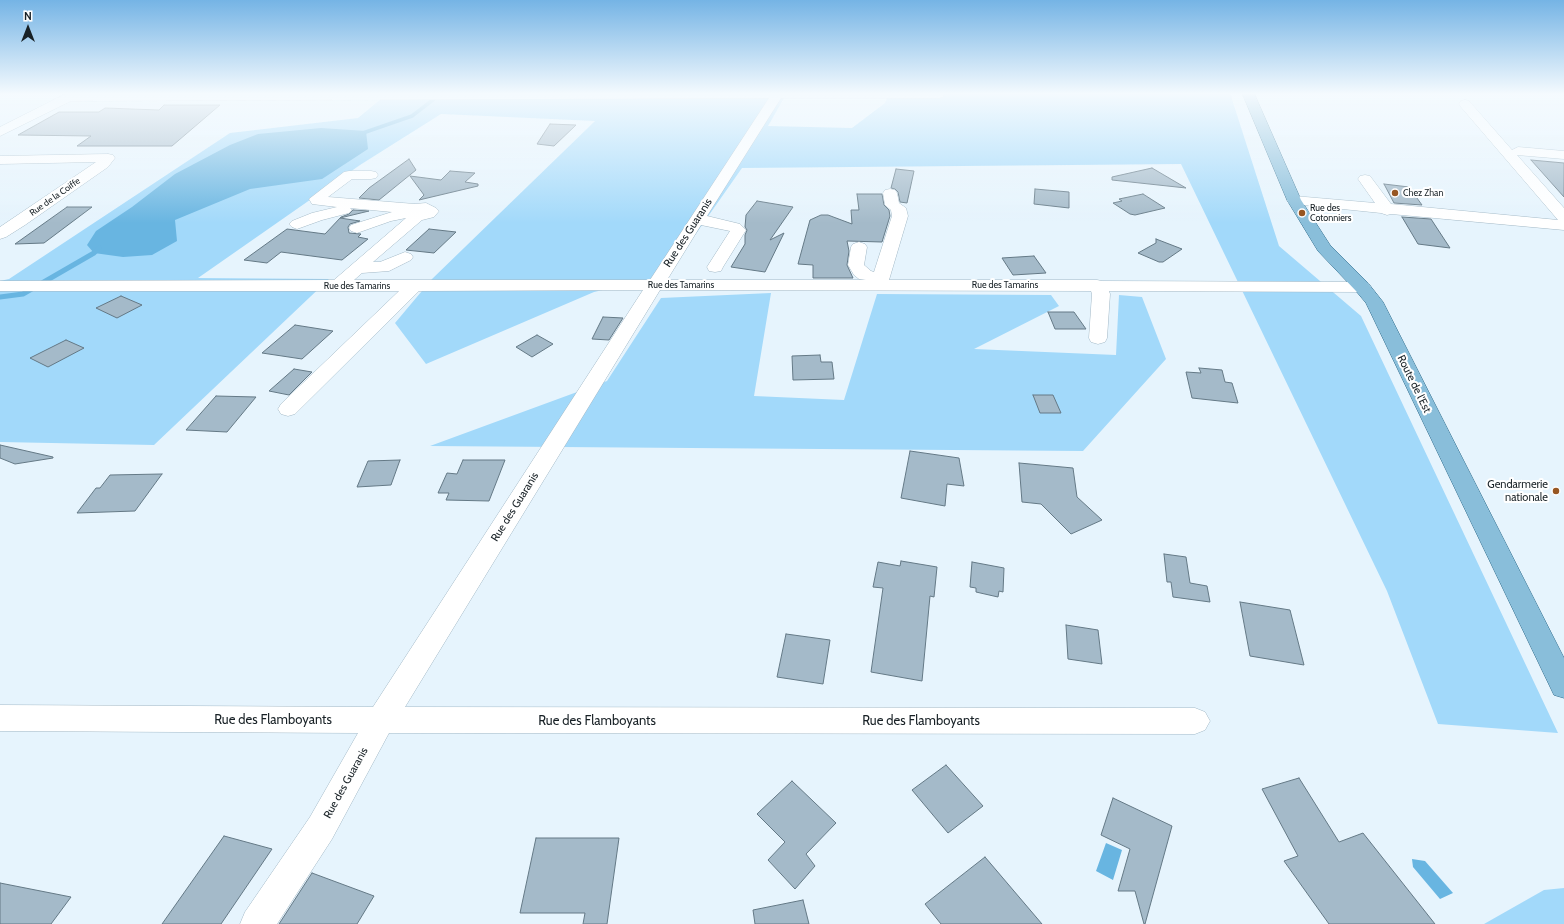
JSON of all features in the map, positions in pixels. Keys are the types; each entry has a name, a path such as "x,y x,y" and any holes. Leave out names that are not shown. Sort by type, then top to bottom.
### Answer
{"main road":[{"name":"Route de l'Est","path":"1267,136 1294,200 1324,248 1362,287 1374,302 1564,686"}],"street":[{"name":"Rue des Guaranis","path":"257,924 321,828 381,720 750,136"},
{"path":"1493,136 1564,217"},
{"path":"1564,155 1515,148 1564,203"},
{"name":"Rue de la Coiffe","path":"0,160 108,158 90,173 20,222 0,234"},
{"path":"371,176 349,175 316,199 316,201 363,205 414,213"},
{"path":"1365,180 1387,210"},
{"path":"859,247 856,265 865,275 880,282 900,216 898,208 892,205 890,193"},
{"path":"1294,200 1387,210 1564,225"},
{"path":"297,224 317,216 363,205"},
{"path":"356,228 388,217 414,213"},
{"path":"338,286 414,213"},
{"path":"697,219 735,227 738,230 738,233 716,266"},
{"path":"357,268 383,267 405,257"},
{"name":"Rue des Tamarins","path":"0,286 655,285 880,282 1362,287"},
{"path":"288,409 415,285"},
{"path":"1097,285 1102,294 1098,338"},
{"name":"Rue des Flamboyants","path":"0,718 1195,721"}],"shaded area":[{"path":"225,136 406,136 360,165 198,278 329,279 154,445 0,442 0,281 9,279"},
{"path":"253,136 367,136 368,149 322,179 250,189 175,220 177,241 152,255 123,257 94,253 87,245 96,231 132,207 175,174 230,145"},
{"path":"579,136 1244,136 1279,246 1361,316 1558,733 1438,724 1387,591 1181,164 742,168 667,275 594,292 426,364 395,323 432,279"},
{"path":"771,293 754,396 844,400 877,294 1051,295 1059,306 974,349 1116,355 1119,295 1142,297 1166,359 1083,451 430,446 607,381 661,298"},
{"path":"1106,843 1122,850 1113,880 1096,871"},
{"path":"1412,859 1425,861 1453,893 1440,899 1413,867"},
{"path":"1564,888 1564,924 1484,924 1544,890"}],"building":[{"path":"91,136 184,136 172,146 77,146"},
{"path":"542,136 564,136 554,146 537,144"},
{"path":"409,159 416,170 379,200 359,198 369,188"},
{"path":"1531,160 1564,163 1564,197"},
{"path":"1152,168 1186,188 1112,180 1112,177"},
{"path":"896,169 914,171 907,203 900,202 898,192 891,188"},
{"path":"450,171 475,173 465,182 478,184 478,186 419,200 424,195 410,176 441,180"},
{"path":"1384,184 1409,187 1422,205 1394,203"},
{"path":"1035,189 1069,192 1069,208 1034,204"},
{"path":"857,194 882,194 884,205 889,210 890,216 882,242 847,241 849,251 847,265 853,278 813,278 813,265 798,264 810,220 821,215 828,215 852,224 851,210 859,210"},
{"path":"1143,194 1165,208 1135,215 1130,214 1113,203 1122,201 1119,199"},
{"path":"757,201 793,207 770,240 784,233 765,272 731,267 745,244 745,235 747,230 745,227 746,215"},
{"path":"67,207 92,207 44,243 15,244"},
{"path":"353,210 369,211 340,218 349,214"},
{"path":"1402,217 1431,219 1450,248 1418,244"},
{"path":"340,218 360,221 350,224 348,227 349,233 361,234 358,237 368,239 342,260 281,252 267,263 244,260 287,229 325,234"},
{"path":"429,229 456,232 434,253 406,250"},
{"path":"1156,239 1182,249 1163,262 1159,262 1138,253 1156,243"},
{"path":"1034,256 1046,273 1013,275 1002,258"},
{"path":"121,296 142,305 117,318 96,308"},
{"path":"1048,312 1074,312 1086,329 1055,329"},
{"path":"603,317 623,318 609,340 592,339"},
{"path":"295,325 333,331 302,359 262,353"},
{"path":"537,335 553,344 532,357 516,347"},
{"path":"66,340 84,348 48,367 30,358"},
{"path":"820,355 821,362 832,362 834,379 793,380 792,356"},
{"path":"1199,368 1222,370 1225,382 1232,383 1238,403 1192,398 1186,372 1201,373"},
{"path":"294,369 312,372 289,395 269,391"},
{"path":"1033,395 1053,395 1061,413 1040,413"},
{"path":"216,396 256,397 227,432 186,430"},
{"path":"0,445 53,458 15,464 0,458"},
{"path":"910,451 959,458 964,486 947,484 945,506 901,498"},
{"path":"400,460 391,485 357,487 368,461"},
{"path":"463,460 505,460 489,501 446,500 449,493 438,493 447,473 457,474"},
{"path":"1019,463 1073,468 1077,497 1102,520 1071,534 1041,504 1022,502"},
{"path":"162,474 135,511 77,513 96,488 100,488 110,475"},
{"path":"1164,554 1186,557 1190,583 1207,586 1210,602 1173,597 1171,582 1167,582"},
{"path":"901,561 937,567 934,597 930,596 922,681 871,672 883,588 873,587 878,562 900,566"},
{"path":"972,562 1004,568 1003,592 999,591 998,597 976,592 976,588 970,587"},
{"path":"1240,602 1290,610 1304,665 1250,656"},
{"path":"1066,625 1098,630 1102,664 1068,659"},
{"path":"786,634 830,640 823,684 777,677"},
{"path":"946,765 983,806 948,833 912,790"},
{"path":"1299,778 1339,842 1363,833 1435,924 1329,924 1284,861 1298,856 1262,789"},
{"path":"792,781 836,823 806,854 815,866 795,889 768,860 785,842 757,814"},
{"path":"1113,798 1172,826 1145,924 1135,891 1118,891 1130,849 1101,835"},
{"path":"224,836 272,849 221,924 162,924"},
{"path":"536,838 619,838 607,924 583,924 585,913 520,913"},
{"path":"985,857 1042,924 941,924 925,904"},
{"path":"312,873 374,896 357,924 279,924"},
{"path":"0,883 71,897 51,924 0,924"},
{"path":"803,900 809,924 755,924 753,910"}],"waterway":[{"path":"0,297 23,294 94,253 99,248"}],"place":[{"name":"Chez Zhan","path":"1395,193"},
{"name":"Rue des Cotonniers","path":"1302,213"},
{"name":"Gendarmerie nationale","path":"1556,491"}]}
